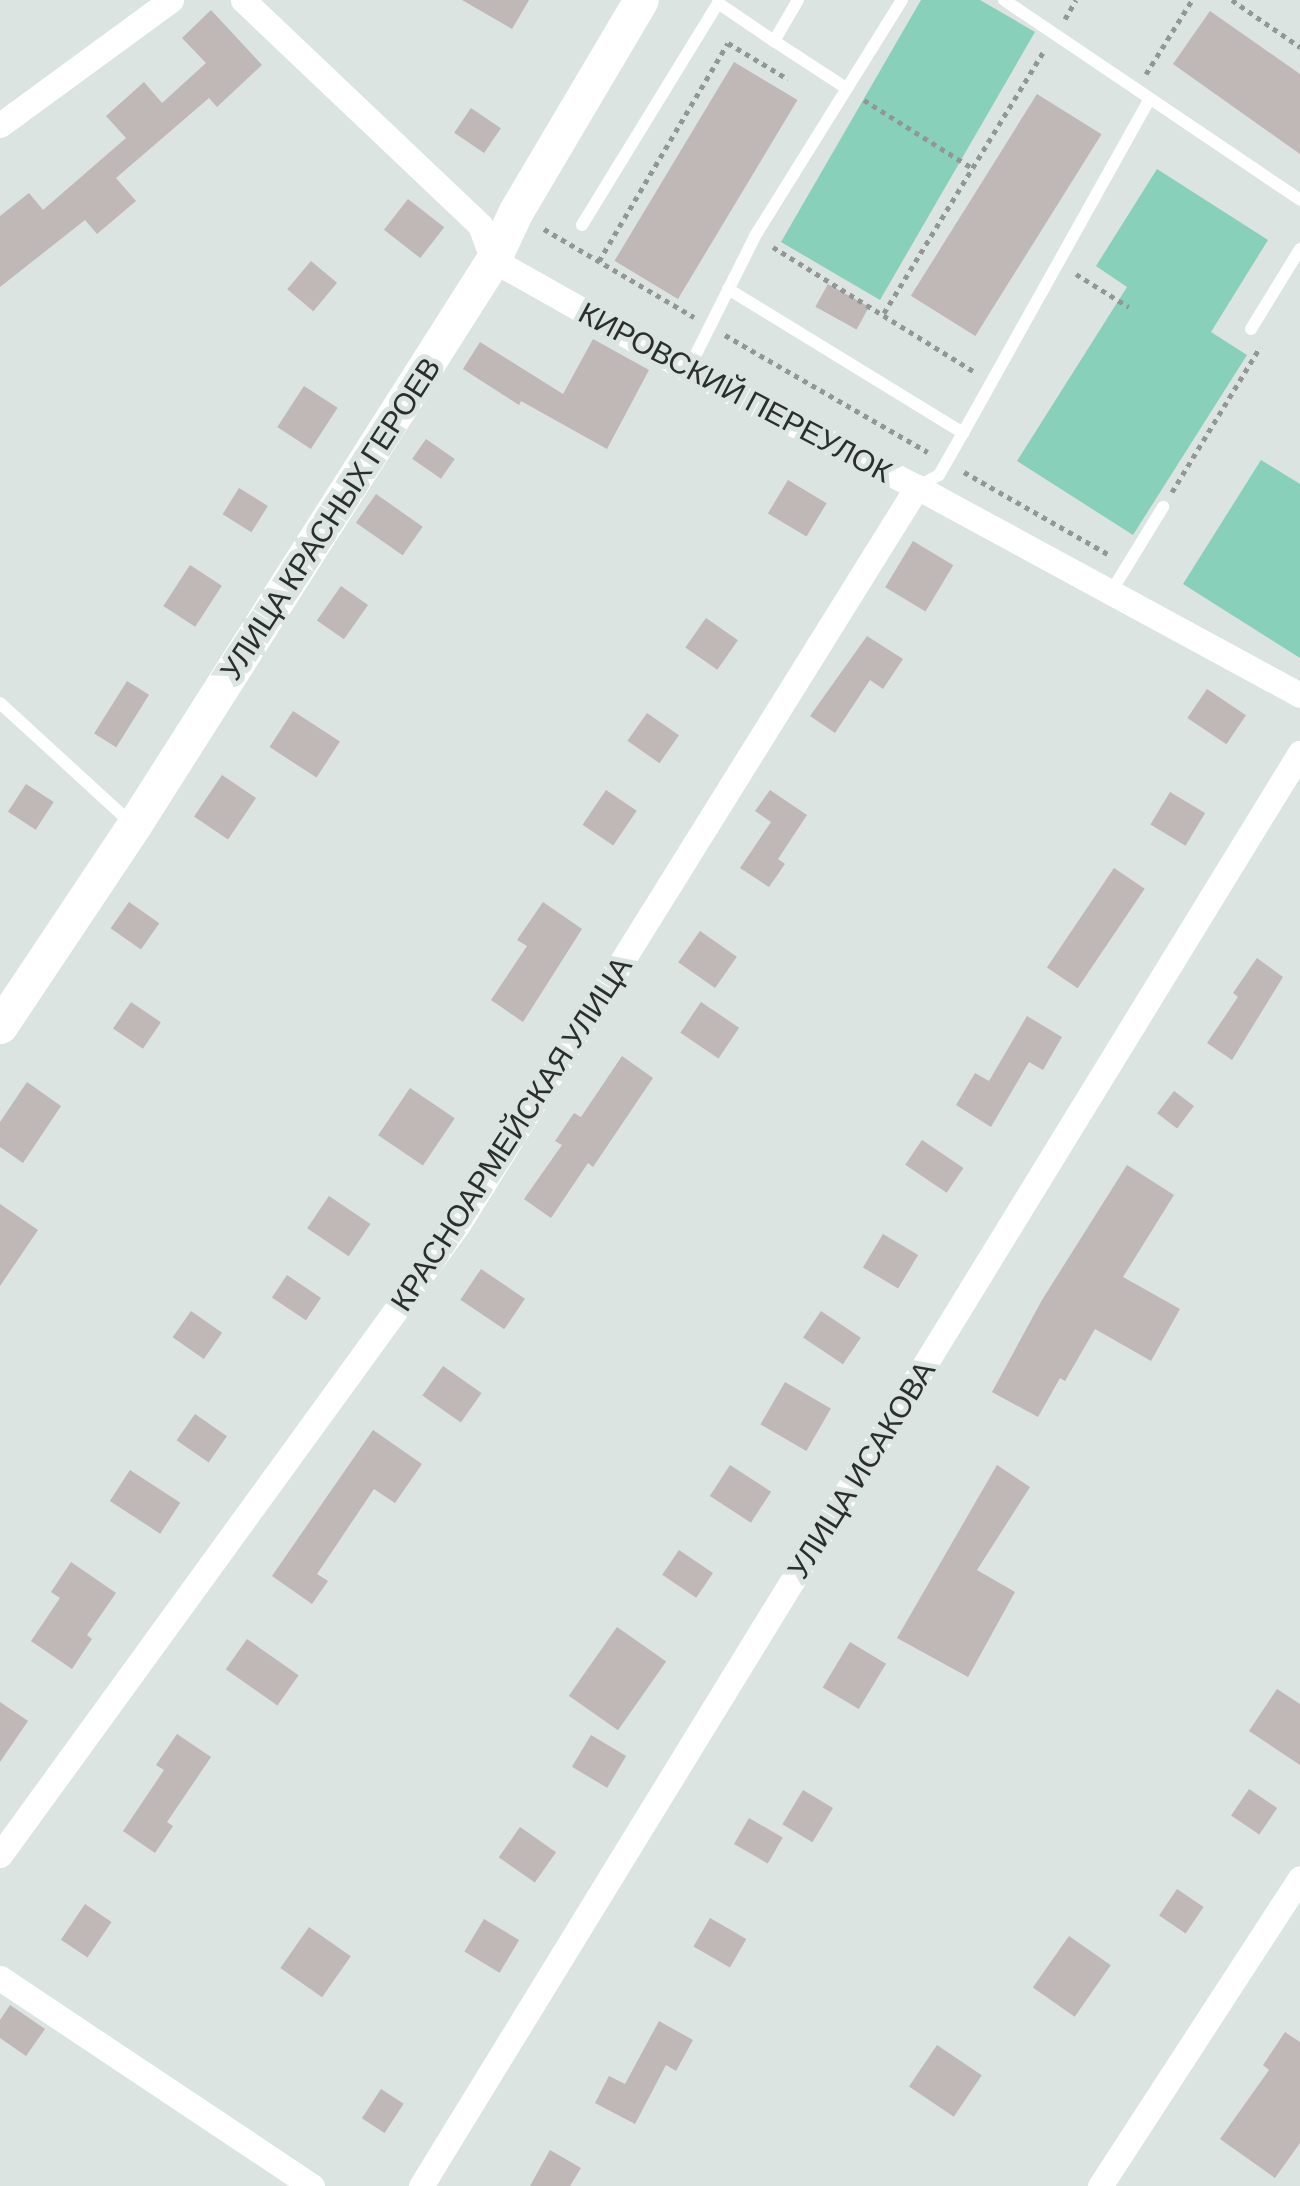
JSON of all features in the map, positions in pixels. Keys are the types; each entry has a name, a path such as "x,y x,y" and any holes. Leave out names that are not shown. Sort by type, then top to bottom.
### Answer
{"main road":[{"name":"УЛИЦА КРАСНЫХ ГЕРОЕВ","path":"0,1026 134,825 494,260 516,212 641,0"}],"street":[{"path":"0,125 171,0"},
{"path":"243,0 480,225 494,260"},
{"name":"КИРОВСКИЙ ПЕРЕУЛОК","path":"494,260 688,370 917,487 1300,695"},
{"name":"КРАСНОАРМЕЙСКАЯ УЛИЦА","path":"0,1854 459,1223 917,487"},
{"name":"УЛИЦА ИСАКОВА","path":"420,2186 1300,753"},
{"path":"1100,2186 1300,1878"},
{"path":"0,1978 312,2186"}],"lane":[{"path":"774,41 798,0"},
{"path":"688,370 755,236 902,0"},
{"path":"1004,0 1300,200"},
{"path":"582,225 719,2 846,88"},
{"path":"917,487 938,475 993,384 1150,99"},
{"path":"1251,329 1300,249"},
{"path":"728,289 962,433"},
{"path":"1111,592 1163,507"},
{"path":"0,704 134,825"}],"path":[{"path":"1232,0 1300,46"},
{"path":"884,313 1056,32"},
{"path":"599,262 728,44 803,88"},
{"path":"846,88 972,168"},
{"path":"516,212 1127,566"},
{"path":"755,236 993,384"},
{"path":"1059,264 1129,307"},
{"path":"688,314 696,299"},
{"path":"1163,507 1266,338 1251,329"}],"green space":[{"path":"921,0 980,0 1035,32 880,300 781,242"},
{"path":"1157,169 1268,240 1211,332 1247,355 1133,535 1017,461 1127,287 1096,266"},
{"path":"1261,460 1300,484 1300,658 1183,584"}],"building":[{"path":"462,0 529,0 512,29"},
{"path":"211,10 262,65 217,107 209,98 116,178 136,201 97,234 85,220 0,287 0,216 29,193 43,210 126,138 106,116 144,82 162,103 206,63 182,38"},
{"path":"1210,11 1300,74 1300,154 1173,64"},
{"path":"734,62 797,100 678,299 615,261"},
{"path":"1037,94 1101,134 975,336 911,296"},
{"path":"471,108 501,128 484,153 454,133"},
{"path":"408,199 444,227 420,258 384,230"},
{"path":"311,261 337,283 313,311 287,289"},
{"path":"828,284 869,307 857,330 815,307"},
{"path":"593,339 649,370 607,449 521,401 519,405 463,369 480,342 563,394"},
{"path":"304,386 338,408 311,449 277,427"},
{"path":"426,439 455,459 441,479 412,459"},
{"path":"788,480 827,503 806,537 768,513"},
{"path":"239,488 268,506 251,532 223,514"},
{"path":"376,494 423,527 403,555 356,523"},
{"path":"913,541 953,565 925,611 885,587"},
{"path":"190,565 222,586 195,627 163,606"},
{"path":"341,586 368,605 344,639 317,620"},
{"path":"706,618 738,640 717,670 685,647"},
{"path":"867,636 903,659 883,689 870,680 835,733 810,716"},
{"path":"127,681 149,695 116,747 94,734"},
{"path":"1207,689 1246,715 1226,744 1187,718"},
{"path":"293,711 340,741 317,778 270,747"},
{"path":"647,713 679,735 659,763 627,741"},
{"path":"222,775 256,798 228,839 194,816"},
{"path":"26,784 54,802 36,830 8,812"},
{"path":"606,790 637,811 613,846 583,825"},
{"path":"770,790 807,815 778,859 785,864 769,887 740,868 771,822 755,811"},
{"path":"1170,792 1205,813 1186,846 1150,825"},
{"path":"1114,868 1145,889 1078,988 1047,967"},
{"path":"129,902 159,923 141,949 111,928"},
{"path":"543,902 582,929 523,1022 491,1000 527,946 517,940"},
{"path":"700,931 737,957 715,988 678,962"},
{"path":"1257,958 1283,977 1232,1060 1207,1043 1238,997 1233,993"},
{"path":"131,1002 161,1022 143,1049 113,1029"},
{"path":"701,1002 739,1028 718,1058 680,1033"},
{"path":"1027,1016 1062,1037 1043,1070 1029,1062 991,1127 956,1105 975,1073 989,1081"},
{"path":"622,1056 653,1078 593,1167 588,1163 551,1218 524,1199 562,1145 555,1141 574,1113 581,1117"},
{"path":"27,1082 61,1106 23,1163 0,1147 0,1122"},
{"path":"410,1088 455,1118 423,1165 378,1135"},
{"path":"1174,1091 1194,1106 1177,1128 1157,1113"},
{"path":"922,1140 963,1168 947,1193 905,1165"},
{"path":"1127,1165 1174,1195 1123,1277 1180,1309 1151,1361 1095,1329 1065,1381 1060,1378 1038,1417 992,1392 1042,1300"},
{"path":"329,1196 370,1224 349,1256 307,1228"},
{"path":"0,1204 38,1230 0,1286"},
{"path":"883,1234 918,1255 898,1289 863,1267"},
{"path":"481,1269 525,1299 504,1329 460,1300"},
{"path":"287,1275 321,1298 306,1320 272,1297"},
{"path":"191,1311 222,1333 204,1359 173,1337"},
{"path":"821,1311 861,1338 843,1364 803,1338"},
{"path":"443,1366 482,1393 461,1422 422,1395"},
{"path":"785,1382 831,1408 806,1451 760,1424"},
{"path":"195,1414 227,1436 209,1463 177,1440"},
{"path":"373,1430 422,1464 395,1503 374,1489 317,1574 328,1581 312,1604 272,1576"},
{"path":"730,1465 771,1492 751,1523 710,1496"},
{"path":"997,1465 1030,1487 977,1570 1015,1592 968,1677 897,1638"},
{"path":"130,1470 180,1503 160,1534 110,1501"},
{"path":"679,1550 713,1573 696,1598 662,1575"},
{"path":"71,1562 116,1593 87,1635 92,1639 72,1669 31,1641 60,1598 51,1592"},
{"path":"617,1627 666,1661 618,1730 569,1696"},
{"path":"247,1639 299,1675 277,1705 226,1669"},
{"path":"850,1642 886,1664 859,1709 823,1687"},
{"path":"1277,1689 1300,1704 1300,1765 1249,1731"},
{"path":"0,1702 28,1721 0,1762"},
{"path":"177,1734 211,1757 167,1822 173,1826 155,1853 123,1831 164,1770 156,1765"},
{"path":"591,1735 626,1756 607,1788 572,1767"},
{"path":"1249,1789 1277,1808 1259,1835 1231,1816"},
{"path":"803,1790 833,1808 812,1842 782,1824"},
{"path":"749,1818 783,1838 768,1863 734,1844"},
{"path":"520,1827 556,1852 535,1883 499,1857"},
{"path":"1177,1889 1204,1907 1186,1933 1159,1916"},
{"path":"85,1904 112,1922 87,1958 61,1940"},
{"path":"710,1918 746,1939 730,1968 694,1947"},
{"path":"484,1919 519,1940 500,1973 464,1952"},
{"path":"309,1927 351,1956 322,1997 280,1968"},
{"path":"1069,1936 1111,1965 1075,2017 1033,1988"},
{"path":"10,2005 45,2029 26,2056 0,2038 0,2020"},
{"path":"659,2021 693,2040 676,2071 666,2065 635,2124 595,2103 609,2076 625,2084"},
{"path":"1285,2032 1300,2042 1300,2143 1275,2178 1220,2139 1269,2070 1263,2065"},
{"path":"937,2045 982,2075 954,2117 909,2086"},
{"path":"381,2089 404,2104 385,2133 362,2118"},
{"path":"550,2150 581,2168 570,2186 530,2186"}]}
